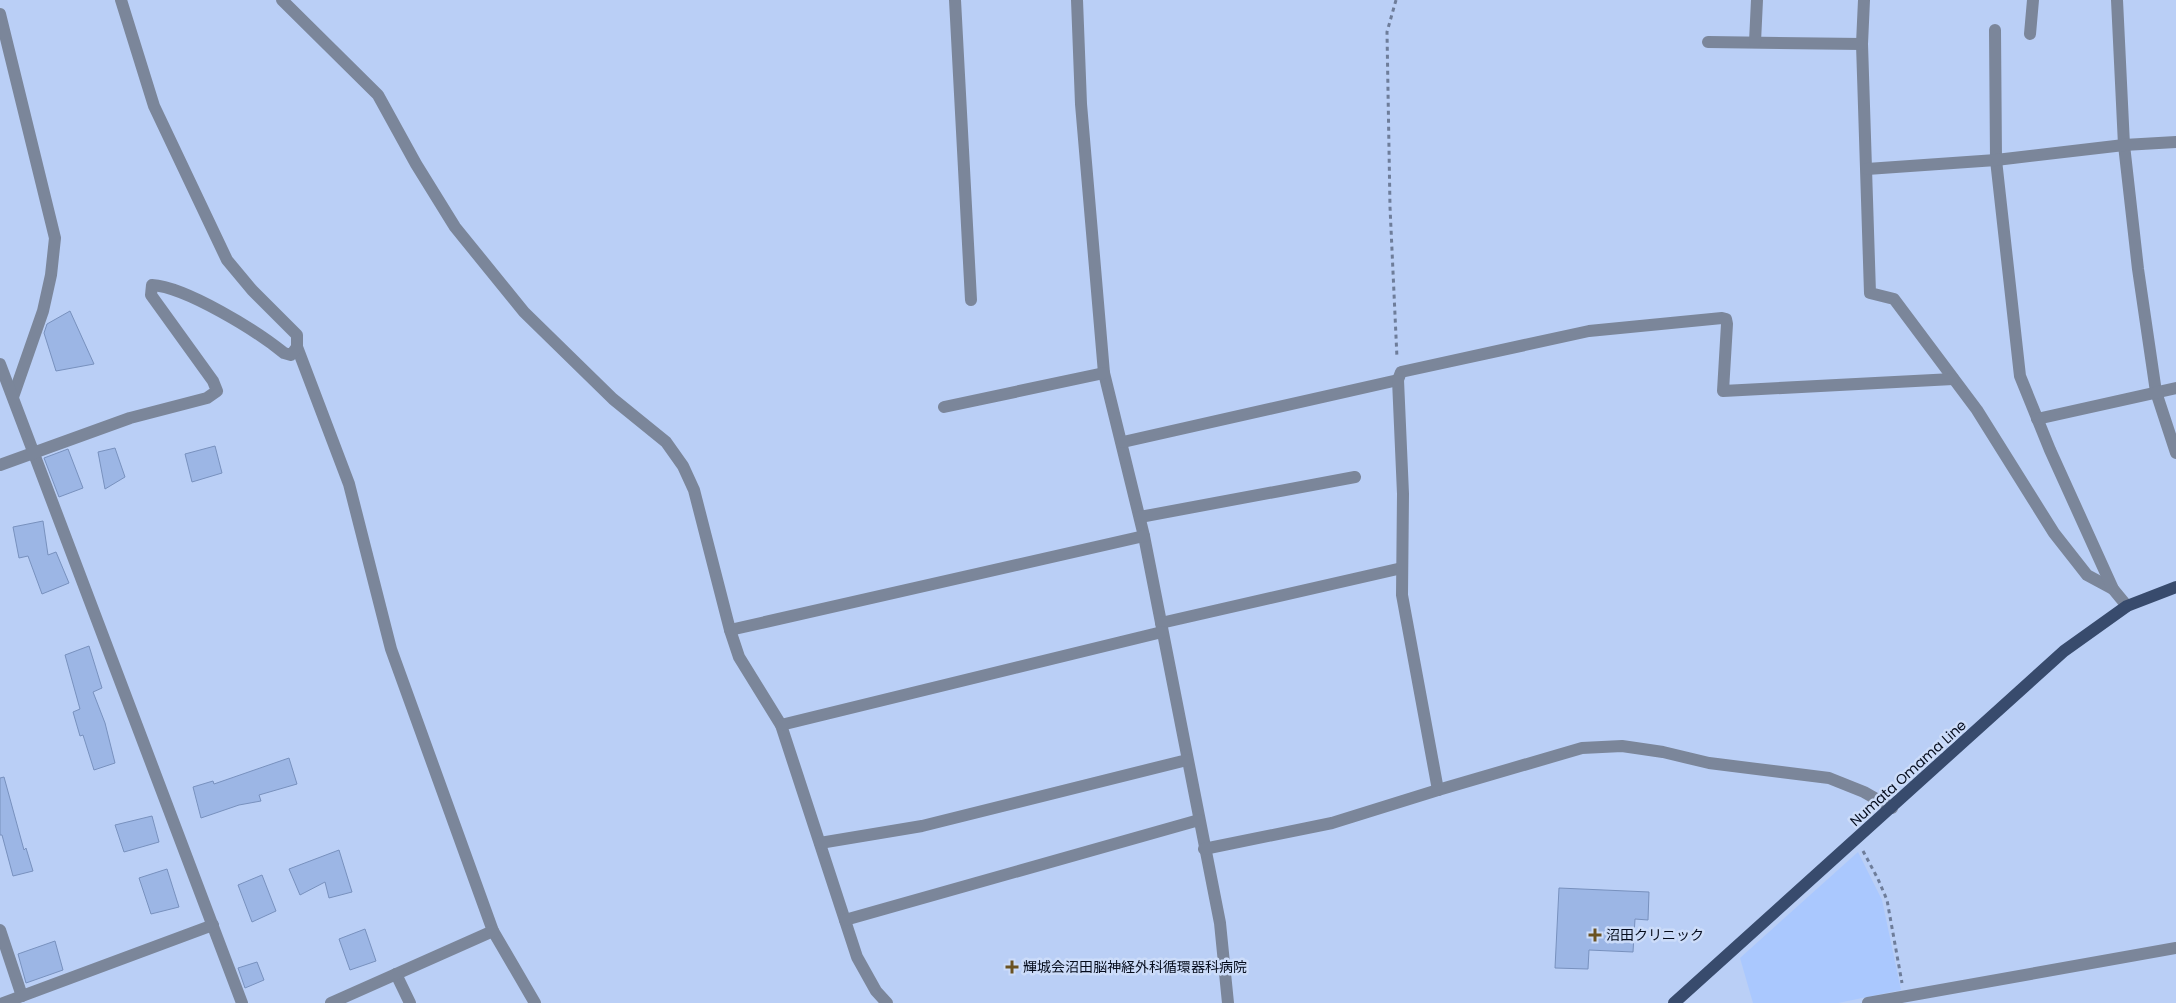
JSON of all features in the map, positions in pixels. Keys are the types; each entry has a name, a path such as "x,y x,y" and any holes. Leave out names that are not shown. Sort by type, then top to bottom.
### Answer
{"main road":[{"name":"Numata Omama Line","path":"1674,1003 1857,840 2064,651 2126,606 2176,587"}],"street":[{"path":"121,0 154,106 227,260 252,290 297,335 297,347 349,484 391,649 494,931 535,1003"},
{"path":"282,0 378,95 455,226 524,312 613,399 666,442 683,466 694,490 730,630 739,657 781,725 857,957 876,991 888,1003"},
{"path":"955,0 971,300"},
{"path":"1077,0 1081,104 1104,373 1123,442 1144,536 1220,923 1228,1003"},
{"path":"1755,42 1757,0"},
{"path":"1864,0 1862,44 1870,293 1894,299 1977,410 2054,533 2087,575 2113,589"},
{"path":"2030,34 2033,0"},
{"path":"2117,0 2124,145 2138,269 2156,392 2176,453"},
{"path":"0,14 55,238 51,275 43,311 13,397"},
{"path":"1995,30 1996,160 2020,376 2037,419 2113,589 2126,606"},
{"path":"1708,42 1862,44"},
{"path":"1867,169 1996,160 2124,145 2176,142"},
{"path":"0,466 130,418 207,398 217,391 213,381 151,295 152,284 163,285 238,321 284,353 291,355 297,347"},
{"path":"1438,790 1402,594 1403,494 1398,380 1401,372 1589,331 1722,318 1726,319 1727,324 1722,391 1953,379"},
{"path":"0,364 32,454 242,1003"},
{"path":"944,407 1104,373"},
{"path":"1123,442 1398,380"},
{"path":"2037,419 2176,388"},
{"path":"1140,517 1354,477"},
{"path":"730,630 1144,536"},
{"path":"781,725 1402,568"},
{"path":"1204,849 1332,822 1582,748 1622,746 1663,752 1709,763 1829,778 1864,792 1892,808"},
{"path":"820,843 922,826 1187,760"},
{"path":"845,920 1199,820"},
{"path":"3,1003 213,926"},
{"path":"0,930 22,996"},
{"path":"331,1003 494,931"},
{"path":"1868,1003 1908,998 2176,948"},
{"path":"396,974 410,1003"}],"path":[{"path":"1396,0 1387,32 1390,207 1398,380"},
{"path":"1857,840 1887,900 1908,998"}],"shaded area":[{"path":"1858,852 1882,900 1901,990 1838,1003 1753,1003 1740,958"}],"building":[{"path":"70,311 94,364 56,371 44,333 47,324"},
{"path":"215,446 222,473 192,482 185,454"},
{"path":"115,448 125,477 105,489 98,452"},
{"path":"68,449 83,488 59,497 44,458"},
{"path":"43,521 48,555 56,552 69,583 42,594 28,556 19,558 13,527"},
{"path":"89,646 102,688 93,692 105,723 115,763 94,770 83,735 80,736 73,712 80,709 65,655"},
{"path":"289,758 297,784 259,795 261,801 239,805 201,818 193,787 213,781 214,784"},
{"path":"4,777 24,850 26,848 33,871 13,876 2,835 0,835 0,778"},
{"path":"152,816 159,842 124,852 115,825"},
{"path":"339,850 352,892 329,898 325,882 300,895 289,869"},
{"path":"167,869 179,907 151,914 139,878"},
{"path":"262,875 276,911 252,922 238,885"},
{"name":"沼田クリニック","path":"1559,888 1649,892 1648,920 1635,919 1633,952 1589,950 1588,969 1555,968"},
{"path":"365,929 376,961 350,970 339,939"},
{"path":"55,941 63,970 26,983 18,954"},
{"path":"257,962 264,980 245,988 238,968"}],"place":[{"name":"沼田クリニック","path":"1595,935"},
{"name":"輝城会沼田脳神経外科循環器科病院","path":"1012,967"}]}
